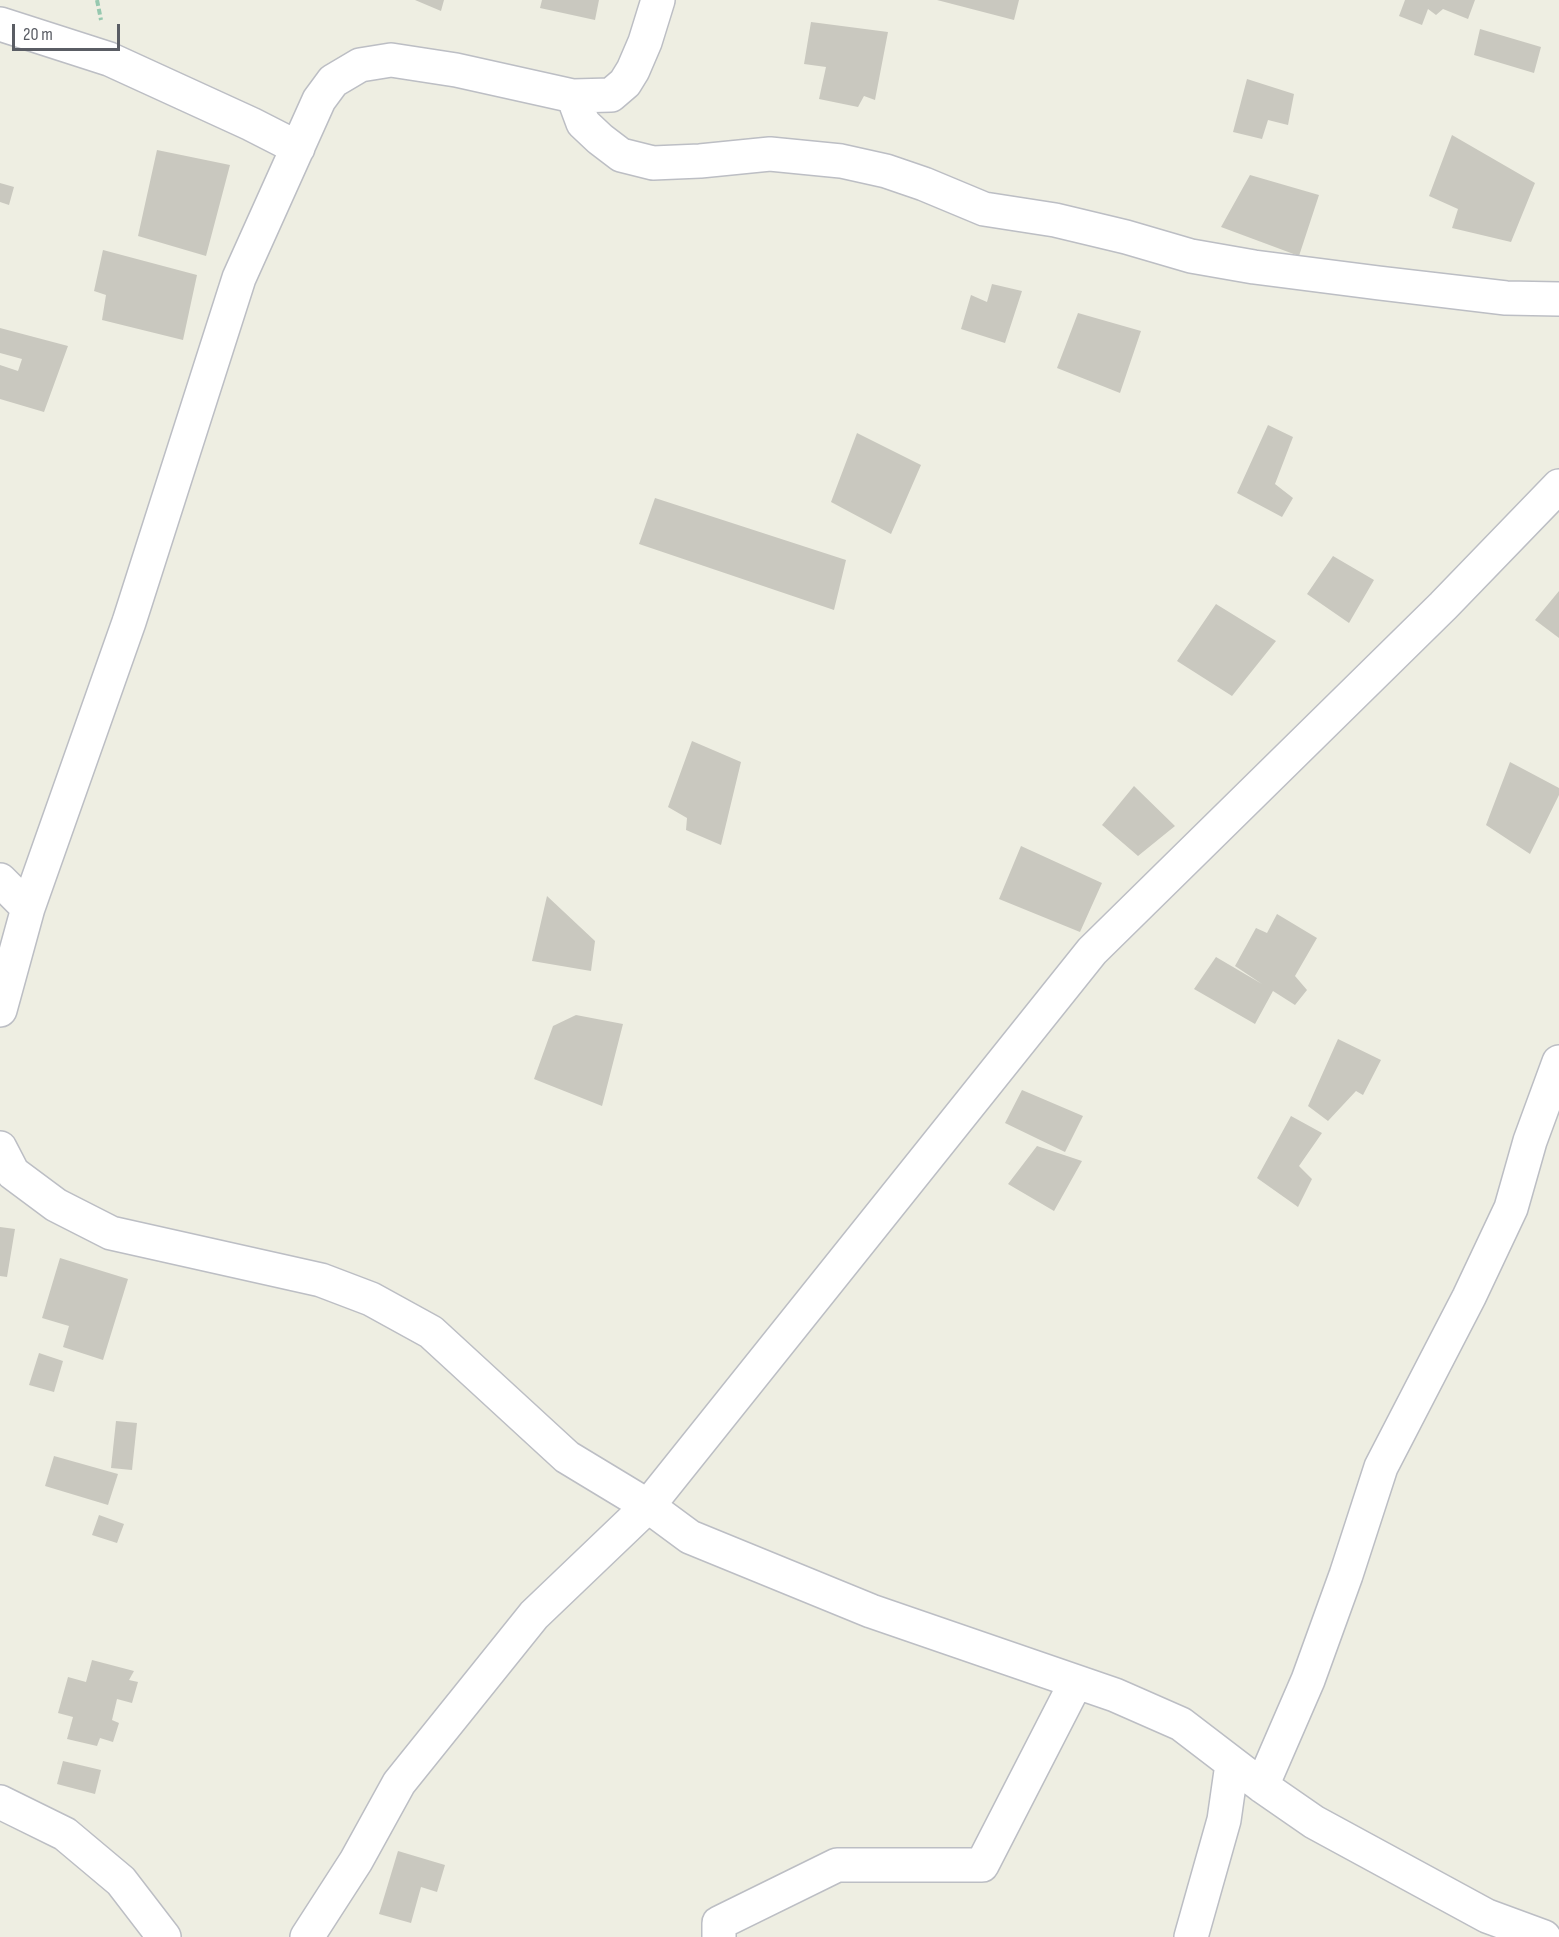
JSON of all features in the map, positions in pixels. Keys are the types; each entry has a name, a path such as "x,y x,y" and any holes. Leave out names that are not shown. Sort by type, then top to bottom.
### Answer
{"street":[{"path":"0,1010 28,908 129,622 239,278 320,100 333,81 360,66 391,60 456,70 573,96 611,95 625,83 645,42 657,0"},
{"path":"0,24 109,59 298,148"},
{"path":"573,96 583,123 600,140 621,155 653,163 770,154 841,161 886,171 984,209 1055,220 1202,258 1425,289 1506,298 1559,299"},
{"path":"307,1937 356,1861 399,1783 534,1615 648,1506 1092,951 1443,606 1559,486"},
{"path":"0,880 28,908"},
{"path":"1262,1786 1311,1670 1346,1575 1380,1467 1469,1296 1511,1208 1530,1141 1559,1062"},
{"path":"0,1148 13,1173 56,1205 111,1233 321,1280 371,1299 430,1332 567,1457 648,1506 690,1537 871,1611 1115,1695 1181,1724 1232,1764 1314,1822 1487,1916 1544,1937"},
{"path":"719,1937 719,1923 837,1865 982,1865 1076,1682"},
{"path":"1191,1937 1196,1927 1211,1860 1224,1820 1232,1764"},
{"path":"0,1802 65,1834 121,1881 164,1937"}],"building":[{"path":"415,0 444,0 441,11"},
{"path":"542,0 599,0 595,20 540,8"},
{"path":"937,0 1019,0 1014,20"},
{"path":"1405,0 1475,0 1468,19 1443,9 1436,15 1428,9 1422,25 1399,16"},
{"path":"811,22 888,32 875,100 864,96 858,107 819,99 826,67 804,64"},
{"path":"1480,29 1541,47 1534,73 1474,55"},
{"path":"1247,79 1294,94 1288,125 1268,120 1262,139 1233,132"},
{"path":"1452,135 1535,183 1511,242 1452,228 1458,209 1429,196"},
{"path":"157,150 230,165 206,256 138,236"},
{"path":"1250,175 1319,195 1299,256 1221,227"},
{"path":"0,183 14,187 9,205 0,202"},
{"path":"103,250 197,275 183,340 102,320 106,295 94,291"},
{"path":"992,284 1022,291 1005,343 961,329 971,295 987,302"},
{"path":"1078,313 1141,331 1120,393 1057,368"},
{"path":"0,328 68,346 44,412 0,399 0,365 18,371 22,359 0,353"},
{"path":"1268,425 1293,437 1275,484 1293,498 1282,517 1237,493"},
{"path":"857,433 921,465 891,534 831,502"},
{"path":"655,498 846,560 834,610 639,544"},
{"path":"1333,556 1374,580 1349,623 1307,594"},
{"path":"1559,591 1559,638 1535,620"},
{"path":"1216,604 1276,641 1232,696 1177,661"},
{"path":"692,741 741,762 721,845 686,830 687,818 668,807"},
{"path":"1510,762 1559,788 1559,795 1530,854 1486,825"},
{"path":"1134,786 1175,826 1138,856 1102,825"},
{"path":"1021,846 1102,883 1080,932 999,899"},
{"path":"547,896 595,941 591,971 532,961"},
{"path":"1277,914 1317,938 1295,976 1307,990 1295,1005 1273,991 1255,1024 1194,989 1216,957 1262,984 1235,966 1256,928 1267,933"},
{"path":"576,1015 623,1024 602,1106 534,1079 553,1026"},
{"path":"1338,1039 1381,1060 1363,1095 1356,1091 1328,1121 1308,1106"},
{"path":"1022,1090 1083,1116 1065,1152 1005,1123"},
{"path":"1291,1116 1322,1133 1299,1166 1312,1179 1298,1207 1257,1178"},
{"path":"1037,1146 1082,1161 1054,1211 1008,1184"},
{"path":"0,1227 15,1229 7,1277 0,1276"},
{"path":"60,1258 128,1279 103,1360 63,1347 69,1326 42,1318"},
{"path":"39,1353 63,1361 54,1392 29,1385"},
{"path":"116,1421 137,1423 132,1470 111,1468"},
{"path":"54,1456 118,1474 108,1505 45,1486"},
{"path":"99,1515 124,1524 117,1543 92,1535"},
{"path":"92,1660 134,1671 129,1680 138,1682 132,1703 117,1699 112,1720 119,1723 113,1742 100,1738 97,1746 67,1739 73,1717 58,1713 68,1677 86,1682"},
{"path":"63,1761 101,1770 95,1794 57,1784"},
{"path":"398,1851 445,1865 437,1892 421,1887 411,1923 379,1914"}]}
